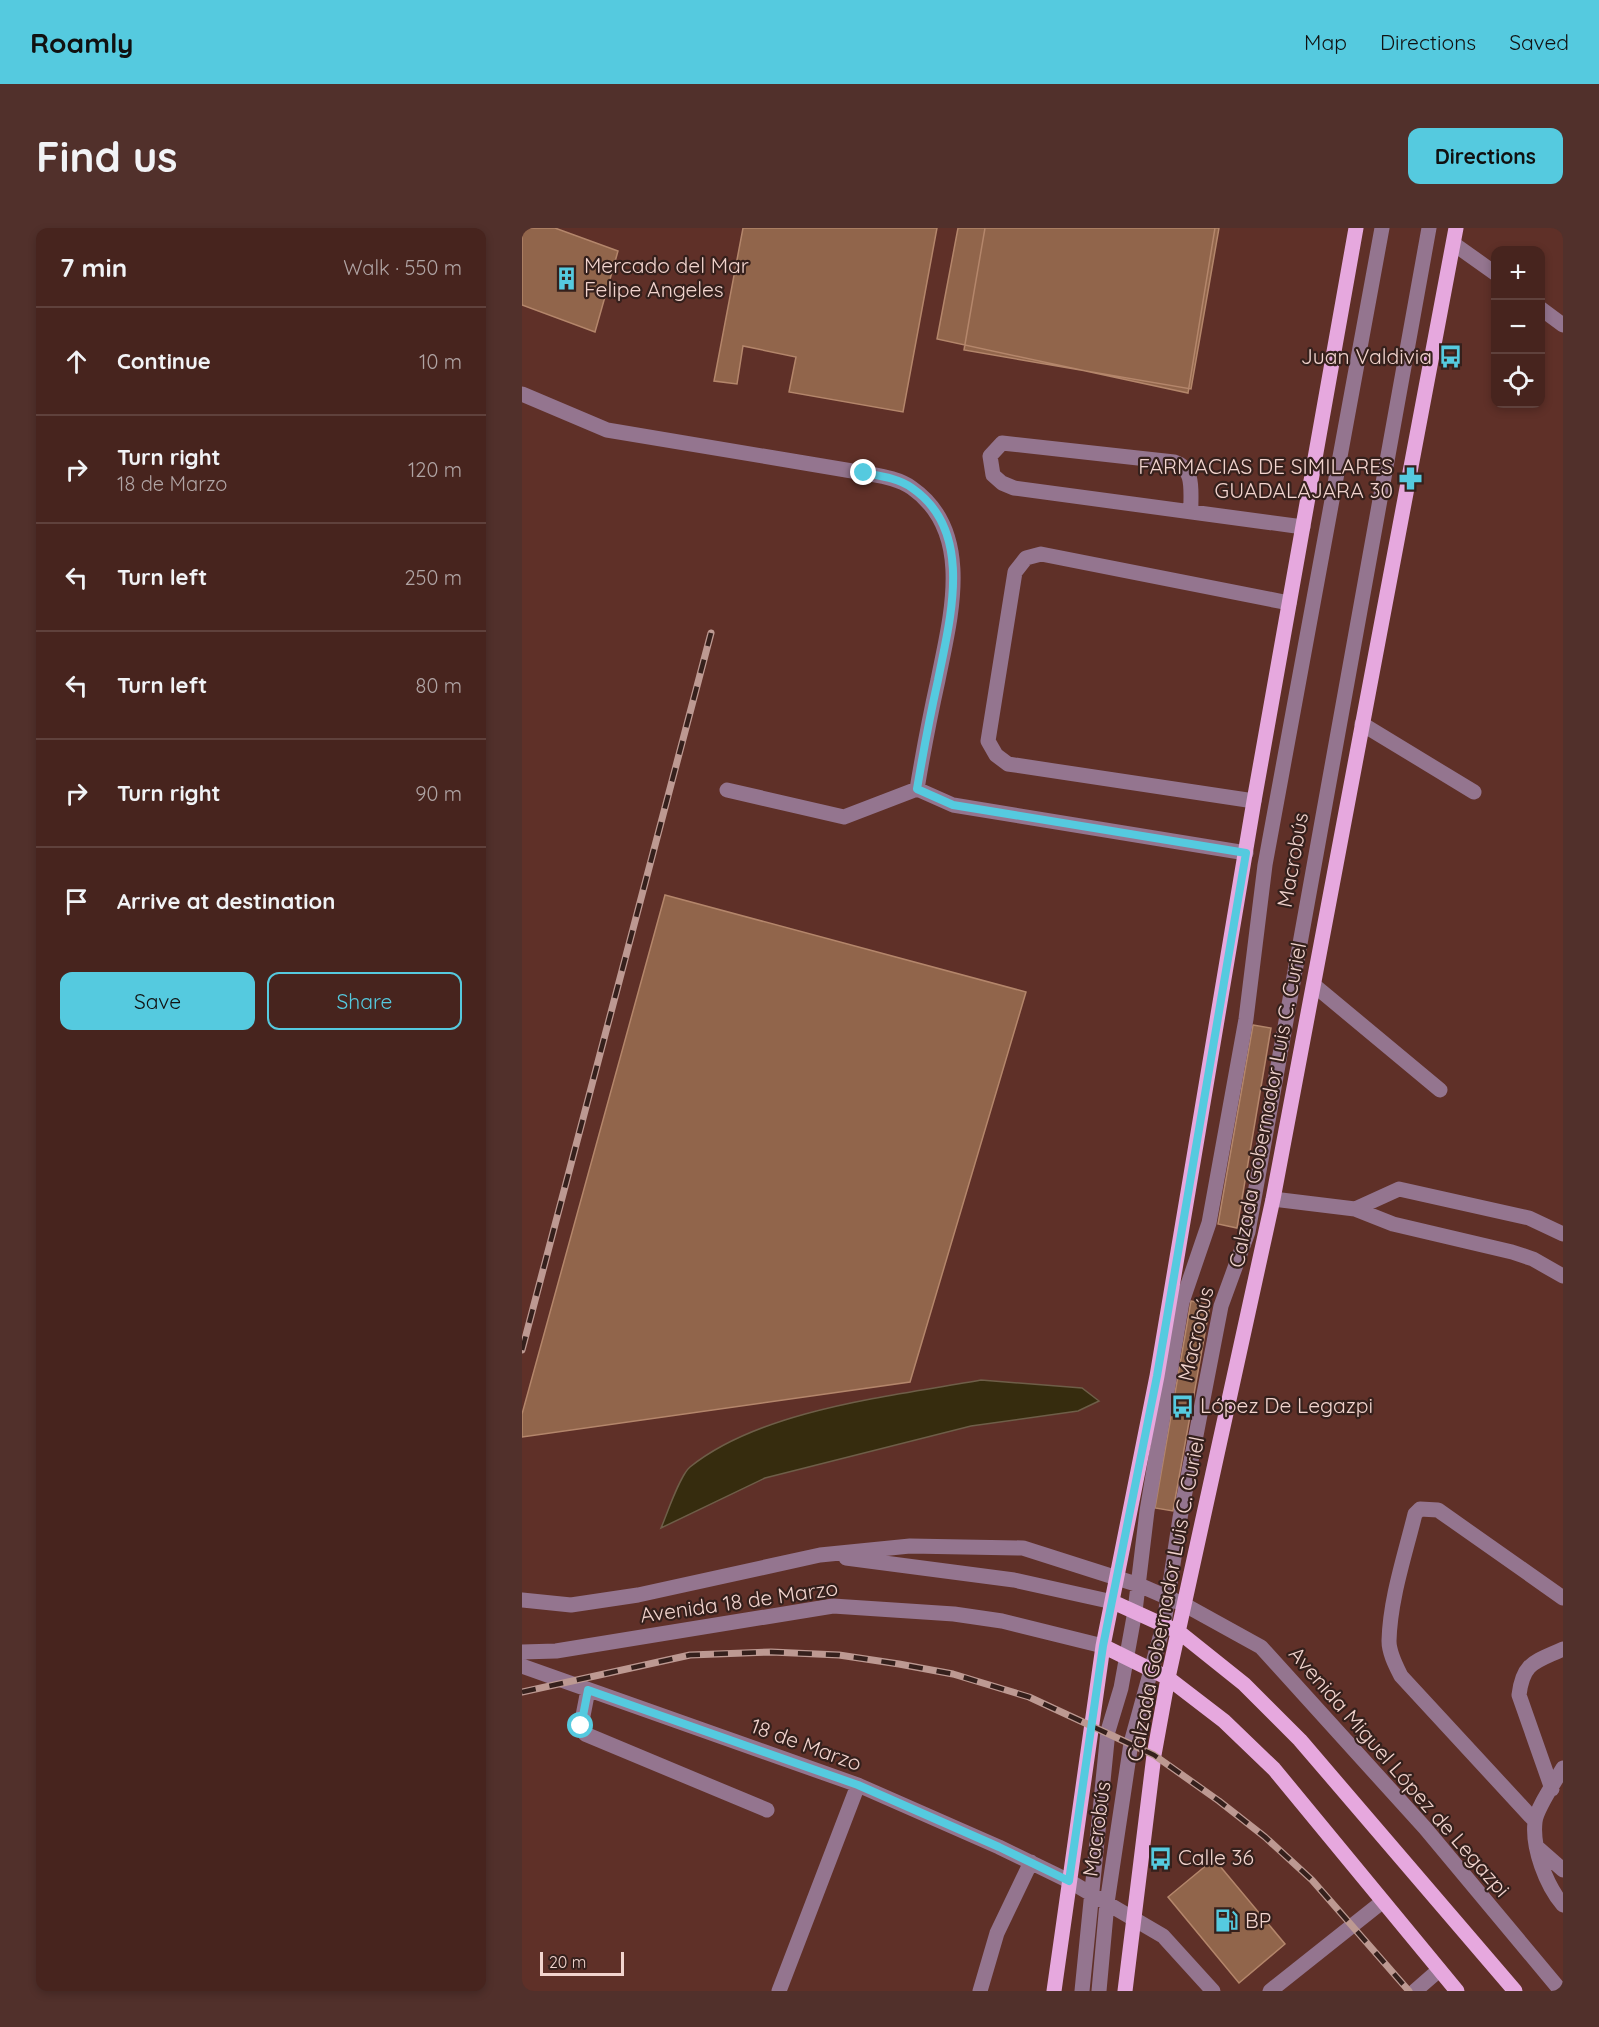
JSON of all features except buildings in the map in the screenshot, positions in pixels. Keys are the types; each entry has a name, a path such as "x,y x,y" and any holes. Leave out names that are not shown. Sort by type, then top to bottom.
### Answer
{"main road":[{"path":"1054,1991 1103,1646 1119,1578 1157,1376 1254,801 1356,228"},
{"name":"Calzada Gobernador Luis C. Curiel","path":"1125,1991 1154,1755 1168,1678 1273,1199 1315,986 1456,228"},
{"path":"1113,1602 1164,1623 1179,1632 1244,1684 1300,1740 1515,1991"},
{"name":"Avenida 18 de Marzo","path":"1103,1646 1168,1678"},
{"path":"1168,1678 1224,1721 1274,1769 1456,1991"}],"street":[{"name":"Macrobús","path":"1082,1991 1108,1731 1121,1688 1135,1611 1148,1511 1182,1302 1211,1211 1246,1019 1265,865 1382,228"},
{"name":"Macrobús","path":"1099,1991 1107,1904 1131,1743 1164,1623 1180,1518 1221,1306 1248,1232 1429,228"},
{"path":"1454,244 1491,270"},
{"path":"1545,312 1563,325"},
{"path":"522,394 607,430 891,478 912,488 931,507 943,526 952,558 954,598 917,789"},
{"path":"1191,512 1190,476 1186,469 1174,462 1002,443 990,456 993,475 1014,488 1191,512 1303,527"},
{"path":"1254,801 1008,764 996,755 988,741 1015,572 1026,558 1041,554 1289,603"},
{"path":"1362,724 1474,792"},
{"path":"727,790 844,817 917,789 953,805 1246,853"},
{"path":"1315,986 1440,1090"},
{"path":"1354,1209 1399,1189 1529,1218 1563,1234"},
{"path":"1273,1199 1354,1209 1393,1224 1512,1252 1563,1276"},
{"path":"1563,1598 1438,1510 1420,1509 1415,1514 1399,1577 1389,1643 1401,1676 1534,1820 1537,1847 1552,1892 1563,1905"},
{"name":"Avenida 18 de Marzo","path":"522,1600 571,1605 638,1595 820,1555 910,1546 1023,1548 1139,1585"},
{"name":"Avenida 18 de Marzo","path":"820,1555 1014,1580 1113,1602"},
{"name":"Avenida Miguel López de Legazpi","path":"1139,1585 1185,1605 1261,1647 1425,1828 1562,1991"},
{"name":"Avenida 18 de Marzo","path":"522,1652 578,1648 833,1606 954,1614 1002,1622 1103,1646"},
{"path":"1552,1789 1519,1695 1521,1680 1527,1667 1563,1649"},
{"name":"18 de Marzo","path":"522,1666 858,1785 1031,1862 1069,1881 1163,1936 1213,1991"},
{"path":"588,1690 581,1726 585,1734 767,1809"},
{"path":"1534,1820 1563,1768"},
{"path":"779,1991 858,1785"},
{"path":"1537,1847 1563,1870"},
{"path":"980,1991 997,1933 1031,1862"},
{"path":"1270,1991 1382,1902"},
{"path":"1415,1991 1439,1970"}],"shaded area":[{"path":"981,1380 1082,1388 1099,1401 1078,1411 971,1426 765,1478 661,1528 686,1471 720,1447 753,1431 791,1418 869,1399"}],"railway":[{"path":"522,1350 711,633"},
{"path":"522,1692 690,1655 771,1652 839,1655 899,1664 953,1674 1029,1697 1154,1755 1219,1801 1265,1837 1312,1880 1409,1991"}],"place":[{"name":"Mercado del Mar Felipe Angeles","path":"566,278"},
{"name":"Juan Valdivia","path":"1450,357"},
{"name":"FARMACIAS DE SIMILARES GUADALAJARA 30","path":"1411,479"},
{"name":"López De Legazpi","path":"1182,1406"},
{"name":"Calle 36","path":"1160,1858"},
{"name":"BP","path":"1227,1921"}],"route":[{"path":"581,1726 588,1690 858,1785 999,1847 1069,1881 1103,1646 1119,1578 1157,1376 1246,853 953,805 917,789 954,598 952,558 943,526 931,507 912,488 891,478 864,473"}]}
